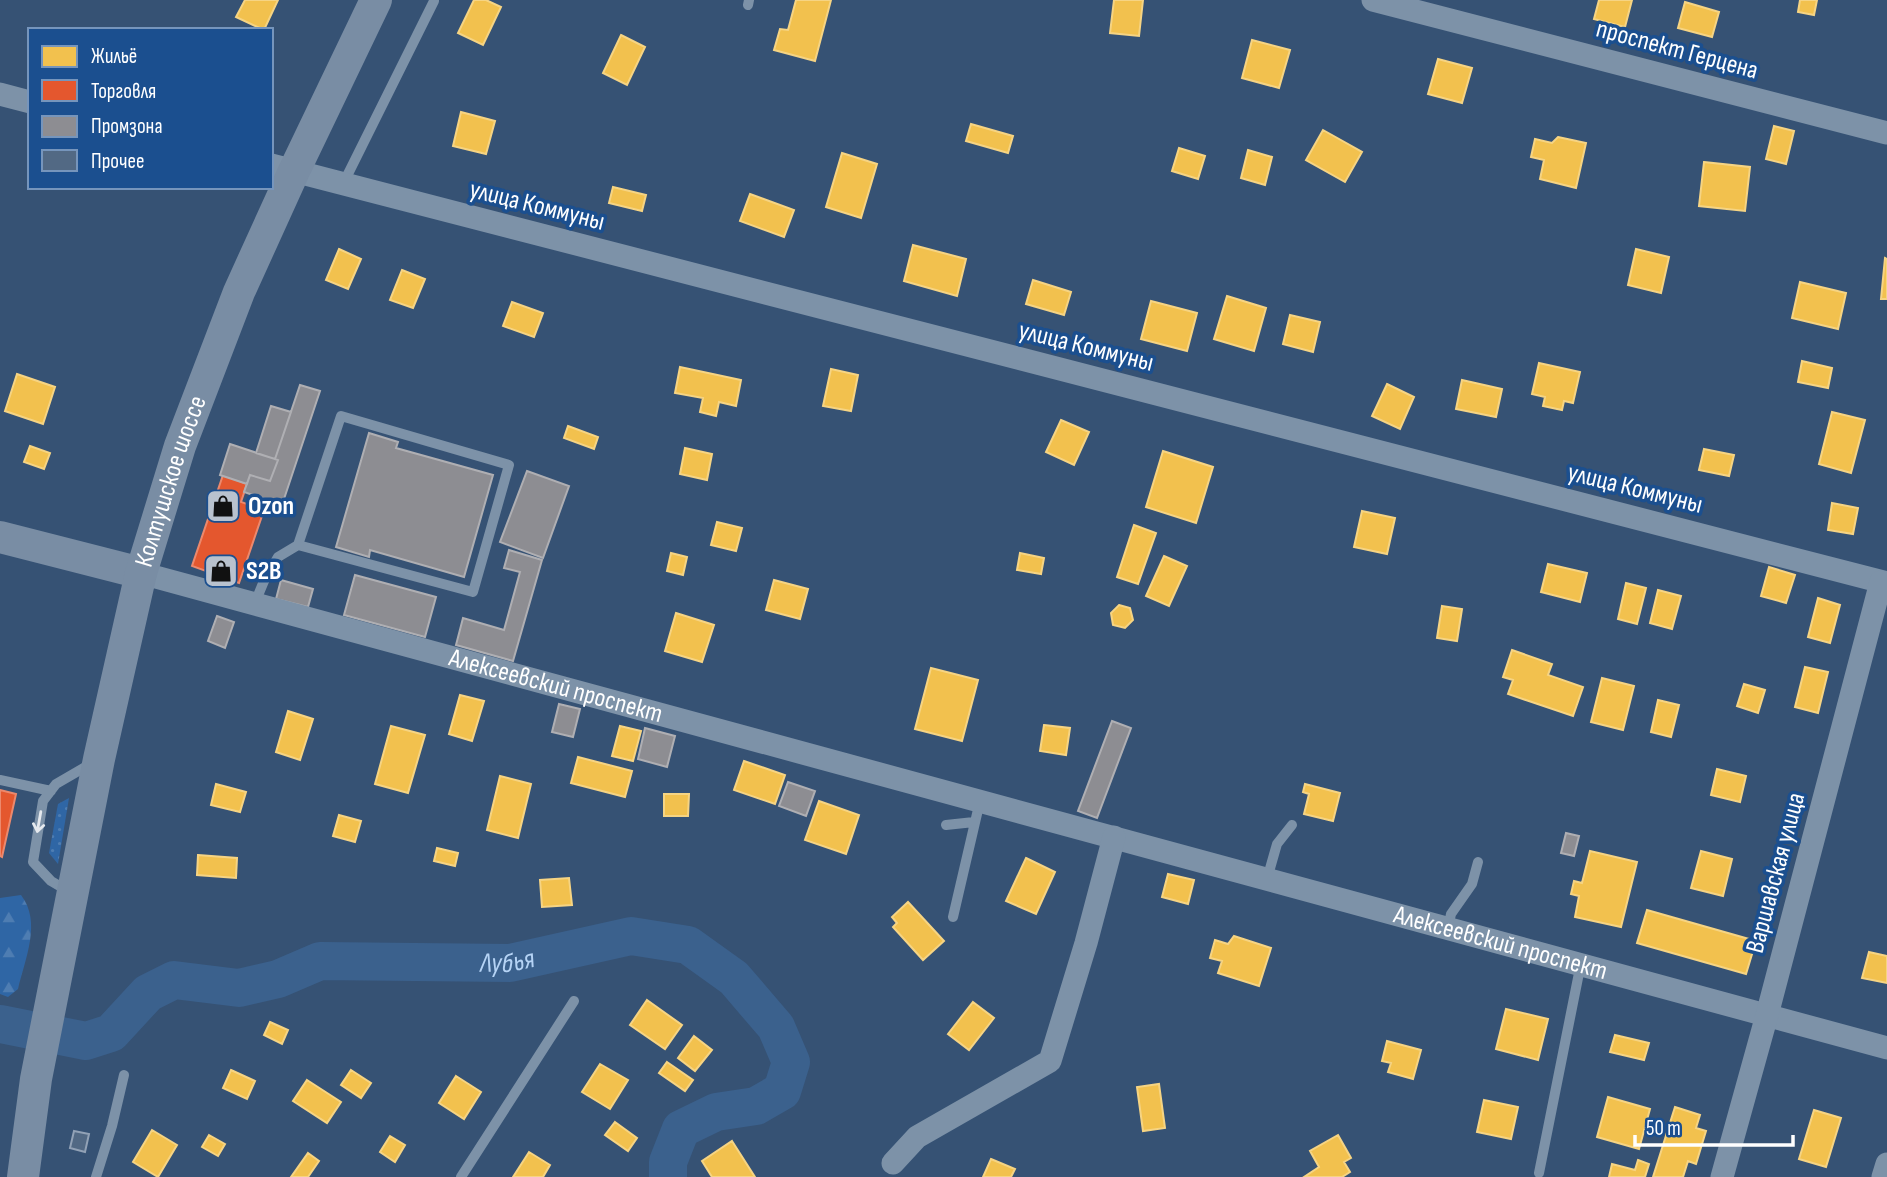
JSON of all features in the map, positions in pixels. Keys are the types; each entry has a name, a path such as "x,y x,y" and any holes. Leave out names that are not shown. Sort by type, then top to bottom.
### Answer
{"main road":[{"name":"Колтушское шоссе","path":"36,1079 99,759 141,573 180,446 283,168 376,0"},
{"name":"Алексеевский проспект","path":"0,537 141,573"},
{"path":"1,1177 36,1079"},
{"path":"23,1177 36,1079"}],"street":[{"name":"проспект Герцена","path":"1373,0 1887,133"},
{"path":"0,94 28,101"},
{"name":"улица Коммуны","path":"283,168 1884,583"},
{"name":"Алексеевский проспект","path":"141,573 623,702 977,811 1114,837 1887,1048"},
{"name":"Варшавская улица","path":"1722,1177 1884,583"},
{"path":"893,1163 917,1137 1048,1071 1087,943 1114,837"},
{"path":"1883,1177 1887,1164"}],"lane":[{"path":"343,184 434,1"},
{"path":"254,605 278,557 298,545 341,416 509,465 473,592 298,545"},
{"path":"72,894 51,881 33,862 43,802 55,784 99,759"},
{"path":"0,780 51,791"},
{"path":"946,825 977,811"},
{"path":"953,917 977,811"},
{"path":"1267,878 1277,844 1292,825"},
{"path":"1448,928 1451,914 1472,884 1478,862"},
{"path":"1539,1174 1581,963"},
{"path":"461,1177 575,1001"},
{"path":"96,1177 124,1075"}],"green space":[{"path":"69,798 58,864 49,853 58,804"},
{"path":"21,895 30,917 30,941 18,989 8,997 0,994 0,898"}],"building: Жильё":[{"path":"245,0 278,0 265,28 236,17"},
{"path":"474,0 486,0 501,7 483,45 458,33"},
{"path":"796,0 831,0 815,61 774,50 780,29 788,30"},
{"path":"1114,0 1143,0 1139,36 1110,33"},
{"path":"1599,0 1632,0 1625,27 1594,19"},
{"path":"1800,0 1817,0 1814,15 1798,12"},
{"path":"1685,2 1719,12 1712,37 1678,28"},
{"path":"621,35 645,47 627,85 603,73"},
{"path":"1252,40 1290,50 1279,88 1242,78"},
{"path":"1438,59 1472,68 1462,103 1428,94"},
{"path":"461,112 495,121 486,154 453,146"},
{"path":"971,124 1013,136 1008,153 966,141"},
{"path":"1774,126 1794,131 1786,164 1766,159"},
{"path":"1323,130 1362,152 1345,182 1306,160"},
{"path":"1558,137 1586,143 1576,188 1540,179 1544,160 1531,157 1535,139 1552,143"},
{"path":"1179,148 1205,156 1198,179 1172,171"},
{"path":"1248,150 1272,157 1265,185 1241,178"},
{"path":"842,153 877,164 861,218 826,207"},
{"path":"1704,162 1750,167 1745,211 1699,206"},
{"path":"613,187 646,195 642,211 609,203"},
{"path":"750,194 794,210 784,237 740,221"},
{"path":"913,245 966,259 957,296 904,281"},
{"path":"339,249 361,259 348,289 326,280"},
{"path":"1636,249 1669,257 1661,293 1628,285"},
{"path":"1885,258 1887,299 1881,299"},
{"path":"402,270 425,279 413,308 390,300"},
{"path":"1033,280 1071,292 1064,315 1026,304"},
{"path":"1800,282 1846,293 1838,329 1792,318"},
{"path":"1227,296 1266,308 1254,351 1214,339"},
{"path":"1151,301 1197,313 1187,351 1141,339"},
{"path":"512,302 543,313 534,337 503,326"},
{"path":"1290,315 1320,322 1313,352 1283,344"},
{"path":"1802,361 1832,368 1828,388 1798,382"},
{"path":"1539,363 1580,372 1573,403 1564,401 1562,410 1543,406 1545,397 1532,394"},
{"path":"680,367 741,380 736,406 719,402 716,416 700,412 703,398 675,393"},
{"path":"831,369 858,375 851,411 823,406"},
{"path":"17,374 55,387 43,424 5,411"},
{"path":"1462,380 1502,389 1496,417 1456,409"},
{"path":"1387,384 1414,397 1400,429 1372,416"},
{"path":"1832,412 1865,420 1851,473 1819,464"},
{"path":"1061,420 1089,432 1074,465 1046,452"},
{"path":"568,426 598,437 594,449 564,438"},
{"path":"30,446 50,453 44,469 24,462"},
{"path":"685,448 712,454 707,480 680,474"},
{"path":"1704,449 1734,455 1729,476 1699,470"},
{"path":"1163,451 1213,467 1196,523 1146,507"},
{"path":"1832,503 1858,508 1853,534 1828,530"},
{"path":"1362,511 1395,518 1387,554 1354,547"},
{"path":"717,522 742,528 736,551 711,545"},
{"path":"1134,525 1156,533 1138,584 1117,577"},
{"path":"671,553 687,557 683,575 667,571"},
{"path":"1020,553 1044,558 1041,574 1017,570"},
{"path":"1164,556 1187,566 1169,606 1146,596"},
{"path":"1548,564 1587,573 1580,602 1541,592"},
{"path":"1769,567 1795,575 1786,603 1761,596"},
{"path":"774,580 808,589 800,619 766,610"},
{"path":"1626,583 1646,588 1637,624 1618,619"},
{"path":"1658,590 1681,596 1672,629 1650,623"},
{"path":"1818,598 1840,605 1830,643 1808,637"},
{"path":"1119,605 1130,608 1133,620 1125,628 1113,625 1111,613"},
{"path":"1442,606 1462,609 1457,641 1437,638"},
{"path":"676,613 714,625 702,662 665,651"},
{"path":"1512,650 1552,664 1548,675 1583,687 1573,716 1508,694 1513,680 1503,677"},
{"path":"1805,667 1828,672 1818,713 1795,707"},
{"path":"931,668 978,680 962,741 915,729"},
{"path":"1602,678 1634,686 1623,730 1591,722"},
{"path":"1744,684 1765,690 1758,713 1737,706"},
{"path":"460,695 484,701 472,741 449,734"},
{"path":"1658,700 1679,705 1671,737 1651,732"},
{"path":"288,711 313,719 300,760 276,752"},
{"path":"1044,725 1070,728 1066,755 1040,751"},
{"path":"391,726 425,735 408,793 375,784"},
{"path":"620,726 641,731 633,761 612,756"},
{"path":"578,757 632,771 625,797 571,783"},
{"path":"744,761 785,775 775,804 734,790"},
{"path":"1717,769 1746,776 1740,802 1711,795"},
{"path":"500,776 531,784 518,838 487,830"},
{"path":"216,784 246,792 240,812 211,805"},
{"path":"1305,784 1340,793 1333,821 1304,814 1309,794 1303,792"},
{"path":"664,794 689,794 688,816 664,816"},
{"path":"819,801 859,815 846,854 805,840"},
{"path":"339,815 361,821 355,842 333,836"},
{"path":"437,848 458,853 455,866 434,861"},
{"path":"1590,851 1637,862 1621,927 1575,917 1579,896 1571,894 1574,881 1582,883"},
{"path":"1701,851 1732,859 1723,896 1691,888"},
{"path":"198,855 237,858 236,878 197,875"},
{"path":"1026,858 1055,872 1036,914 1006,901"},
{"path":"1168,874 1194,880 1188,904 1162,897"},
{"path":"569,878 572,905 542,907 540,880"},
{"path":"908,902 944,941 923,960 893,927 897,923 892,917"},
{"path":"1647,910 1756,941 1746,974 1637,943"},
{"path":"1234,936 1271,948 1259,986 1218,973 1222,961 1210,958 1215,940 1228,944"},
{"path":"1869,952 1887,956 1887,983 1862,978"},
{"path":"647,1000 682,1025 665,1049 630,1025"},
{"path":"973,1002 994,1018 969,1050 948,1034"},
{"path":"1506,1009 1548,1019 1538,1060 1496,1049"},
{"path":"270,1022 288,1030 282,1044 264,1035"},
{"path":"1615,1035 1649,1043 1644,1060 1610,1052"},
{"path":"694,1036 712,1050 695,1071 678,1058"},
{"path":"1387,1041 1421,1050 1413,1079 1388,1072 1391,1063 1382,1061"},
{"path":"667,1062 693,1080 685,1091 659,1073"},
{"path":"600,1064 628,1080 610,1109 582,1092"},
{"path":"231,1070 255,1081 247,1099 223,1088"},
{"path":"351,1070 371,1083 361,1098 341,1085"},
{"path":"456,1076 481,1092 464,1119 439,1103"},
{"path":"307,1080 341,1102 327,1123 293,1101"},
{"path":"1159,1084 1165,1128 1143,1131 1137,1087"},
{"path":"1608,1097 1650,1109 1639,1149 1597,1137"},
{"path":"1484,1100 1518,1107 1511,1139 1477,1132"},
{"path":"1675,1107 1700,1115 1696,1128 1706,1131 1696,1164 1688,1161 1683,1177 1653,1177"},
{"path":"1814,1110 1841,1118 1826,1167 1799,1159"},
{"path":"615,1122 637,1138 628,1151 605,1135"},
{"path":"152,1130 177,1145 158,1177 133,1162"},
{"path":"209,1135 225,1144 218,1156 202,1147"},
{"path":"1338,1135 1351,1158 1344,1162 1350,1172 1342,1177 1304,1177 1319,1167 1310,1151"},
{"path":"390,1136 405,1145 395,1162 380,1152"},
{"path":"732,1141 755,1177 712,1177 702,1161"},
{"path":"529,1152 550,1165 543,1177 513,1177"},
{"path":"308,1153 319,1161 308,1177 291,1177"},
{"path":"991,1159 1015,1169 1011,1177 983,1177"},
{"path":"1638,1160 1649,1164 1645,1177 1609,1177 1612,1164 1635,1170"}],"building: Торговля":[{"path":"223,475 247,484 241,502 264,510 239,583 192,566"},
{"path":"0,790 16,794 2,857 0,856"}],"building: Промзона":[{"path":"300,385 320,391 282,505 244,492 250,475 270,481"},
{"path":"271,406 291,412 275,459 256,453"},
{"path":"369,433 398,442 396,448 493,475 464,577 370,550 369,557 336,547"},
{"path":"230,444 278,460 270,481 250,475 247,484 220,475"},
{"path":"527,471 569,486 543,558 500,542"},
{"path":"509,550 542,560 513,661 456,645 463,618 504,630 520,572 504,568"},
{"path":"355,575 436,597 425,637 344,615"},
{"path":"281,580 313,589 308,607 276,599"},
{"path":"217,616 234,622 225,648 208,641"},
{"path":"559,704 580,709 573,737 552,732"},
{"path":"1112,721 1131,728 1097,818 1078,811"},
{"path":"645,728 675,736 667,767 638,759"},
{"path":"788,782 815,791 806,816 779,806"},
{"path":"1566,833 1579,836 1574,856 1561,853"}],"building: Прочее":[{"path":"74,1131 89,1134 85,1152 70,1148"}],"waterway":[{"name":"Лубья","path":"0,1024 86,1041 111,1033 148,993 174,980 239,988 278,979 320,961 510,963 631,936 688,945 734,978 776,1027 791,1062 782,1091 756,1106 716,1112 681,1129 668,1162 668,1177"}],"place":[{"name":"Ozon","path":"223,506"},
{"name":"S2B","path":"221,571"}]}
